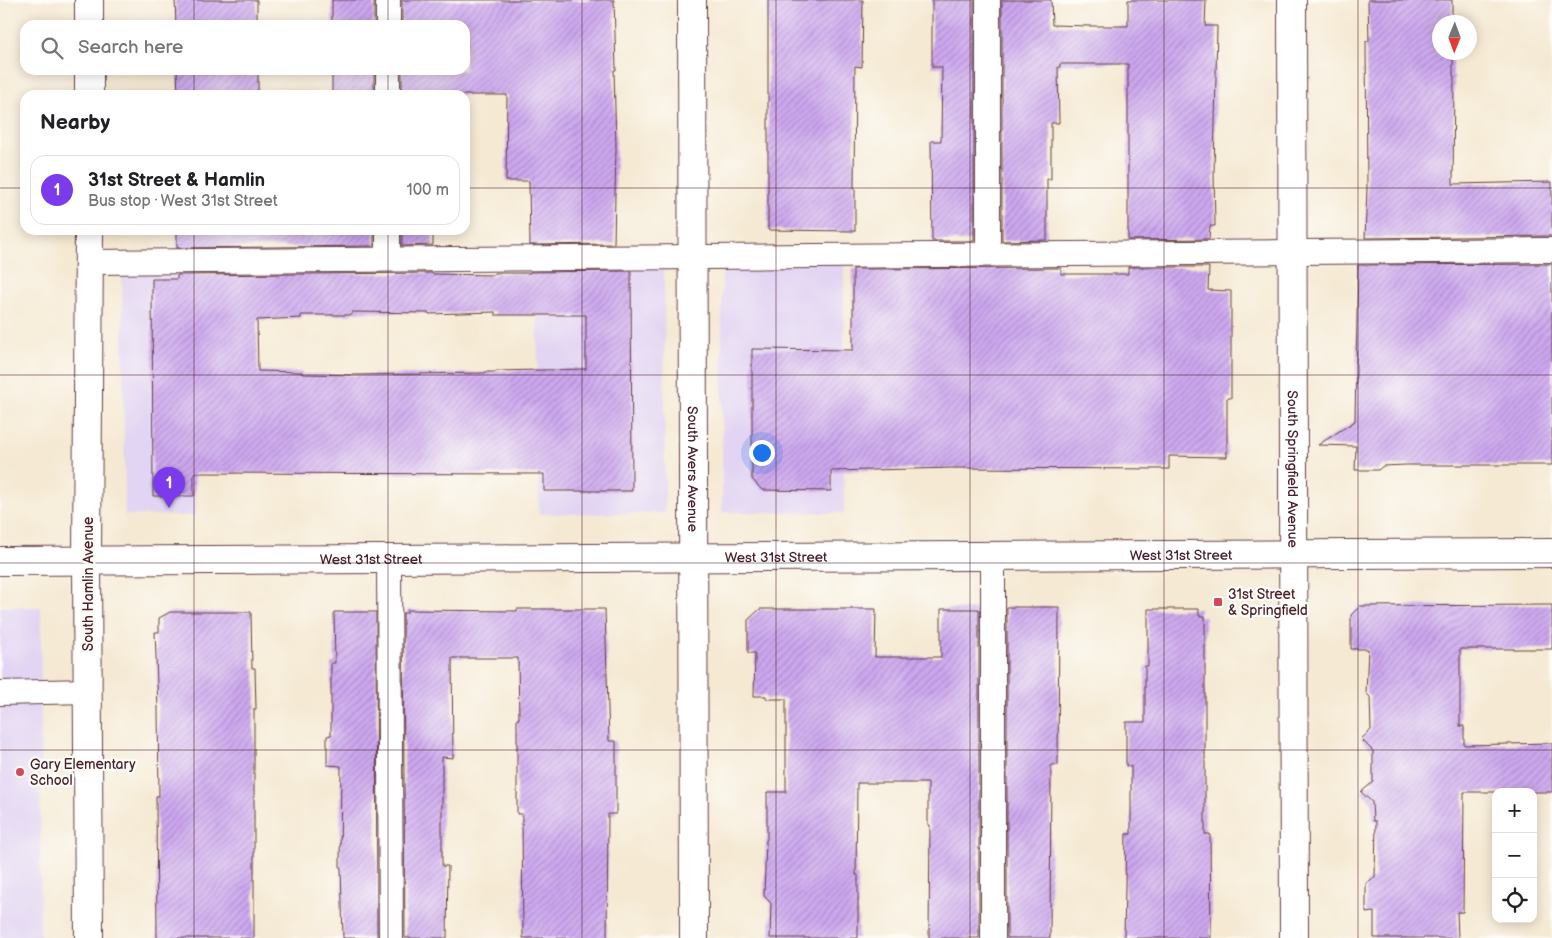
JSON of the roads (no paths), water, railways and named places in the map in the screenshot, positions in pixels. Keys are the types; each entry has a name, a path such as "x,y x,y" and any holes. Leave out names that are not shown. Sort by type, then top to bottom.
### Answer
{"street":[{"path":"90,0 90,20"},
{"name":"South Avers Avenue","path":"692,0 694,938"},
{"name":"South Springfield Avenue","path":"1292,0 1294,938"},
{"path":"89,90 90,75"},
{"name":"South Hamlin Avenue","path":"89,235 87,560 89,938"},
{"name":"West 31st Street","path":"0,561 1552,552"}],"lane":[{"path":"388,0 388,20"},
{"path":"988,0 988,254"},
{"path":"388,75 388,90"},
{"path":"388,235 388,259"},
{"path":"89,262 1552,250"},
{"path":"993,556 993,938"},
{"path":"389,558 391,938"},
{"path":"0,693 88,691"}],"place":[{"name":"31st Street & Hamlin","path":"169,508"},
{"name":"31st Street & Springfield","path":"1218,602"},
{"name":"Gary Elementary School","path":"20,772"}]}
